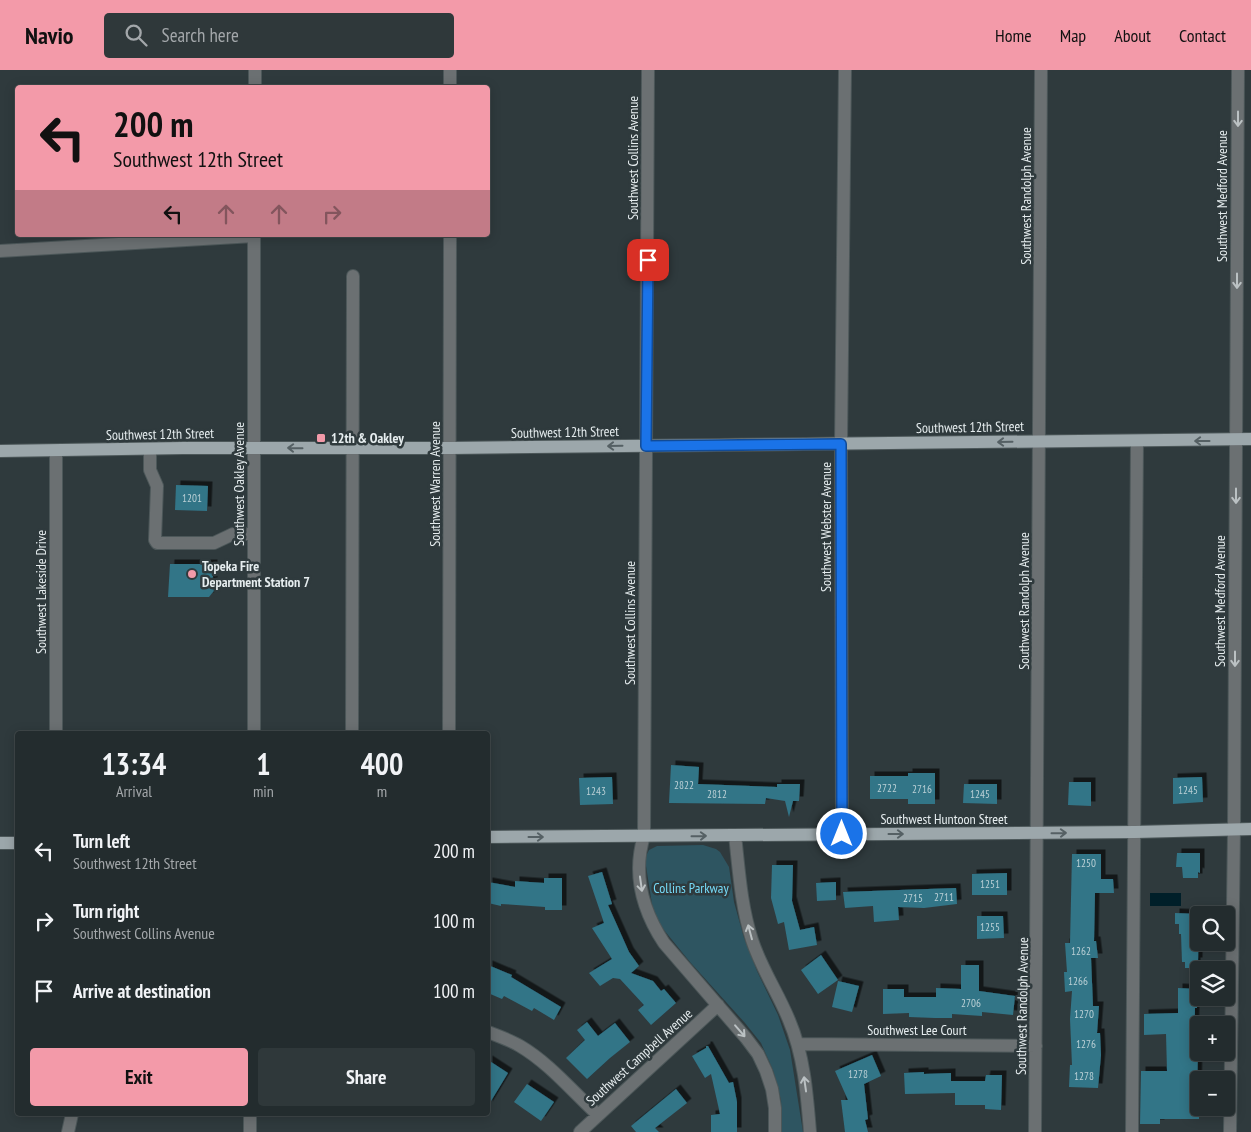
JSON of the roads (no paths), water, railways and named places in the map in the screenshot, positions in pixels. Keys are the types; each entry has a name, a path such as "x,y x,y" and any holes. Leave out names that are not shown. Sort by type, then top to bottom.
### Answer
{"main road":[{"name":"Southwest 12th Street","path":"0,451 1251,439"},
{"name":"Southwest Huntoon Street","path":"490,837 1135,832 1251,829"},
{"path":"0,843 15,843"}],"street":[{"path":"255,70 255,85"},
{"path":"450,70 450,85"},
{"name":"Southwest Collins Avenue","path":"648,70 644,836 639,853 639,868 647,912 653,926 664,943 746,1038 766,1071 775,1108 775,1132"},
{"name":"Southwest Webster Avenue","path":"842,834 841,444 845,70"},
{"name":"Southwest Randolph Avenue","path":"1035,1132 1041,70"},
{"name":"Southwest Medford Avenue","path":"1230,1132 1234,830 1238,70"},
{"path":"0,251 237,237"},
{"name":"Southwest Oakley Avenue","path":"254,237 254,731"},
{"name":"Southwest Warren Avenue","path":"449,731 450,237"},
{"path":"352,731 353,276"},
{"path":"1132,1132 1137,441"},
{"path":"150,449 150,470 156,486 155,540 157,543 214,543 234,534 254,534"},
{"name":"Southwest Lakeside Drive","path":"56,451 56,731"},
{"path":"735,835 740,886 752,941 789,1020 798,1044 804,1076 810,1132"},
{"name":"Southwest Campbell Avenue","path":"580,1132 718,1005"},
{"path":"490,1033 519,1046 533,1055 550,1068 598,1115"},
{"name":"Southwest Lee Court","path":"798,1044 1036,1046"},
{"path":"68,1132 72,1116"},
{"path":"250,1116 250,1132"}],"place":[{"name":"12th & Oakley","path":"321,438"},
{"name":"Topeka Fire Department Station 7","path":"192,574"}],"park label":[{"name":"Collins Parkway","path":"691,888"}]}
